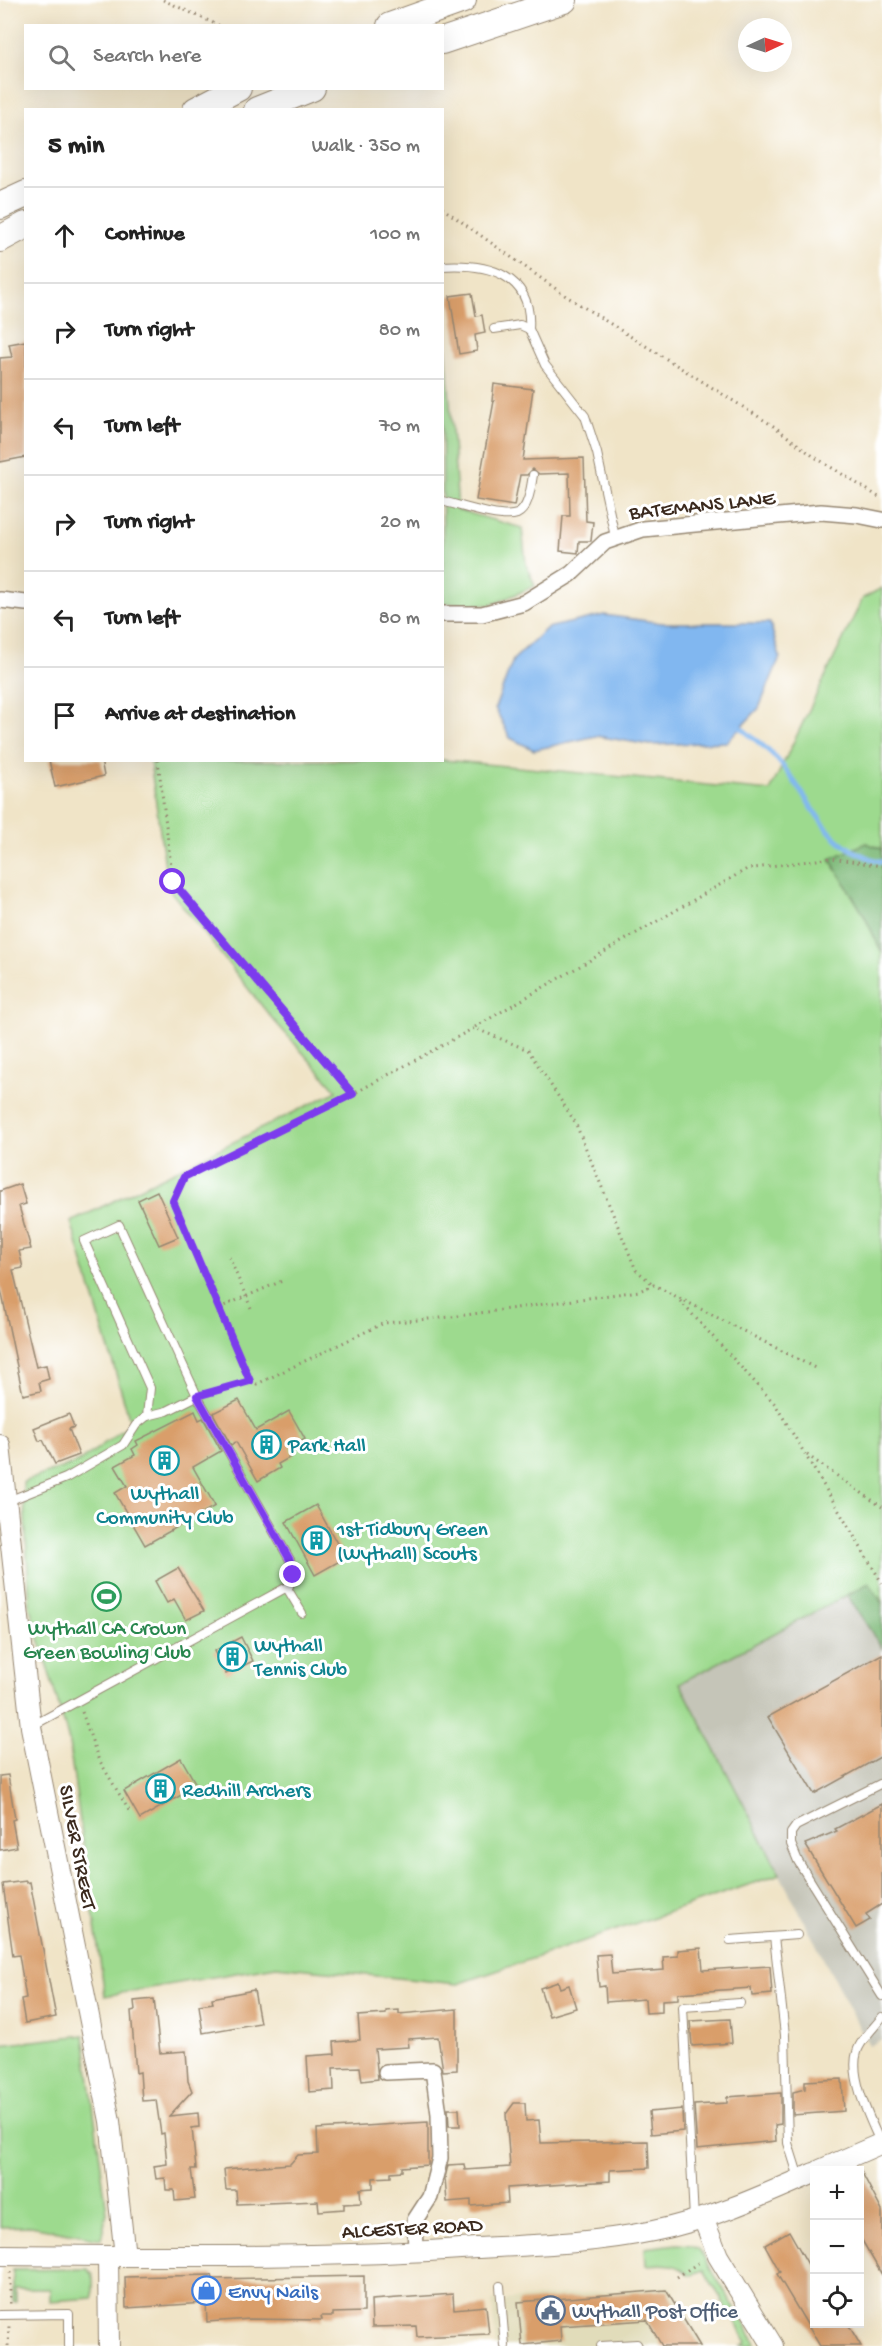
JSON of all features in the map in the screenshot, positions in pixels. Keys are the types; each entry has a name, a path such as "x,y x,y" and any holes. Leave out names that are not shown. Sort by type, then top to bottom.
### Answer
{"highway":[{"path":"396,24 463,0"},
{"path":"444,40 564,0"},
{"path":"200,108 234,90"},
{"path":"262,108 307,90"},
{"path":"0,206 24,195"},
{"path":"0,238 24,226"}],"street":[{"name":"BATEMANS LANE","path":"444,614 482,614 524,603 571,574 605,542 643,529 821,512 882,520"},
{"path":"0,600 24,603"},
{"name":"SILVER STREET","path":"0,1445 7,1502 5,1555 30,1727 111,2121 116,2256 109,2346"},
{"path":"386,2072 433,2070 439,2114 440,2158 430,2197 415,2220 416,2252"},
{"path":"829,2166 881,2143"},
{"name":"ALCESTER ROAD","path":"0,2255 288,2256 416,2252 574,2242 652,2232 698,2219 752,2201 807,2176"},
{"path":"698,2219 773,2346"}],"lane":[{"path":"444,266 500,273 513,279 525,295 530,313 529,329 545,365 585,416 597,453 615,537"},
{"path":"494,329 520,326 529,329"},
{"path":"444,501 503,515 517,514 523,508 533,475"},
{"path":"30,1727 286,1588 293,1575 290,1560 197,1396 119,1225 84,1240 150,1388 147,1416"},
{"path":"7,1502 66,1478 123,1445 136,1425 147,1416 167,1411 197,1396"},
{"path":"286,1588 302,1613"},
{"path":"882,1783 796,1826 791,1833 791,1844 813,1889 882,1996"},
{"path":"730,1940 797,1935"},
{"path":"774,1937 785,2035 788,2143 807,2176"},
{"path":"698,2219 683,2007 740,2003"},
{"path":"881,2143 863,2102 856,2070 857,2051 882,2017"},
{"path":"500,2286 506,2346"},
{"path":"0,2315 69,2314 69,2346"},
{"path":"601,2346 637,2344 638,2346"}],"path":[{"path":"163,0 216,24"},
{"path":"444,209 566,296 775,427 830,468 882,499"},
{"path":"158,762 173,882 353,1094"},
{"path":"250,1381 173,1201 184,1177 353,1094 474,1028 747,869 832,858 882,866"},
{"path":"474,1028 528,1050 575,1122 636,1270 654,1285 679,1300 814,1368"},
{"path":"228,1257 251,1308"},
{"path":"219,1308 282,1281"},
{"path":"197,1396 250,1381 257,1384 384,1323 463,1315 639,1290 654,1285"},
{"path":"679,1300 775,1404 882,1583"},
{"path":"804,1454 882,1507"},
{"path":"79,1701 98,1758 131,1814"},
{"path":"677,2277 716,2250"}],"shaded area":[{"path":"847,1595 882,1648 882,2039 869,2046 680,1683"},
{"path":"669,2286 705,2346 496,2346 492,2301"}],"green space":[{"path":"444,336 458,510 522,528 526,564 535,586 491,605 444,603"},
{"path":"882,588 882,849 866,843 864,915 882,953 882,1603 868,1584 680,1683 780,1874 458,1984 276,1966 105,1996 68,1737 30,1608 23,1482 80,1461 131,1424 71,1222 337,1091 270,1016 168,888 150,762 444,762 444,760 770,791 863,598"},
{"path":"866,843 882,849 882,953 864,915 830,859"},
{"path":"869,1583 882,1603 882,1648 847,1595"},
{"path":"84,2035 107,2213 101,2239 31,2226 0,2227 0,2045"},
{"path":"677,2244 691,2245 699,2249 755,2341 755,2346 742,2346 747,2342 704,2270 689,2275 675,2266 646,2265 645,2248"},
{"path":"88,2269 93,2275 93,2298 50,2301 50,2289 16,2289 16,2302 13,2302 13,2270"}],"water":[{"path":"604,615 662,623 770,623 780,657 759,708 727,742 650,745 596,736 534,750 510,738 495,708 513,660 547,628"}],"building":[{"path":"472,293 476,316 482,315 485,333 475,335 477,351 459,354 450,296"},
{"path":"24,341 24,457 0,462 0,358 12,357 9,344"},
{"path":"494,384 533,389 523,460 584,458 586,521 593,522 591,541 579,541 578,553 560,551 563,516 570,516 569,473 539,474 533,469 527,475 520,475 514,506 476,500 494,401 492,401"},
{"path":"49,762 101,762 104,776 55,787"},
{"path":"20,1184 26,1204 19,1206 31,1249 19,1251 23,1268 13,1270 36,1367 46,1365 49,1379 39,1382 41,1391 23,1395 0,1285 0,1191"},
{"path":"157,1191 178,1237 159,1245 138,1200"},
{"name":"Park Hall","path":"239,1400 256,1430 289,1411 305,1439 290,1448 294,1455 278,1464 280,1468 258,1481 236,1442 231,1445 213,1413"},
{"name":"Wythall Community Club","path":"195,1411 199,1420 203,1418 221,1451 193,1467 215,1506 145,1545 115,1493 127,1486 115,1466 135,1455 132,1449 138,1445 136,1441"},
{"path":"69,1414 74,1427 69,1429 79,1455 55,1464 43,1440 39,1441 34,1428"},
{"name":"1st Tidbury Green (Wythall) Scouts","path":"316,1505 345,1558 315,1575 286,1522"},
{"path":"178,1568 204,1611 186,1620 174,1599 167,1603 155,1581"},
{"name":"Wythall Tennis Club","path":"241,1637 253,1661 226,1674 214,1651"},
{"path":"882,1654 882,1756 814,1794 768,1717"},
{"name":"Redhill Archers","path":"181,1758 197,1786 140,1819 124,1791"},
{"path":"8,1775 17,1847 0,1850 0,1776"},
{"path":"882,1804 882,1904 866,1914 870,1920 856,1928 805,1844 837,1831 835,1829"},
{"path":"26,1881 26,1883 30,1882 56,2017 25,2023 21,1999 26,1998 19,1955 13,1956 3,1884"},
{"path":"701,1948 703,1970 770,1966 772,1994 752,1996 751,1988 678,1993 678,1999 662,2000 662,2012 646,2013 645,1999 606,2002 605,1986 599,1987 596,1955 610,1954 612,1974 664,1970 663,1957 678,1956 678,1950"},
{"path":"558,1982 560,1988 569,1985 576,2008 549,2016 540,1988"},
{"path":"254,1990 260,2023 203,2033 199,2005 213,2003 212,1998"},
{"path":"154,1999 160,2053 186,2051 188,2081 192,2091 169,2116 198,2113 199,2127 192,2128 196,2169 191,2169 195,2199 175,2201 174,2190 166,2190 165,2178 156,2179 154,2166 167,2164 164,2133 161,2134 156,2100 142,2101 140,2072 136,2073 131,2011 135,2010 134,2001"},
{"path":"457,2009 457,2070 443,2071 438,2037 408,2039 409,2047 375,2049 378,2079 362,2081 360,2067 333,2068 334,2090 309,2092 307,2056 335,2054 334,2042 360,2040 358,2016 386,2014 386,2011 399,2010 399,2014"},
{"path":"730,2019 732,2043 692,2046 690,2021"},
{"path":"842,2079 844,2111 793,2115 793,2092 805,2089 805,2081"},
{"path":"781,2093 781,2124 775,2125 776,2141 697,2149 694,2105 727,2103 727,2097"},
{"path":"514,2103 525,2103 526,2121 539,2120 541,2143 648,2141 649,2168 610,2170 610,2181 507,2188 508,2203 471,2206 471,2200 447,2202 445,2178 448,2165 464,2164 465,2170 510,2167 506,2114"},
{"path":"448,2109 459,2109 460,2126 449,2126"},
{"path":"682,2109 683,2131 651,2134 649,2112"},
{"path":"428,2122 428,2165 402,2167 402,2171 391,2172 391,2177 373,2178 373,2188 360,2189 361,2203 344,2204 344,2209 319,2211 318,2201 237,2204 236,2190 226,2190 224,2169 290,2164 298,2155 318,2154 317,2129"},
{"path":"864,2177 882,2211 882,2275 864,2244"},
{"path":"789,2231 810,2268 810,2328 850,2328 861,2346 820,2346 777,2274 780,2272 765,2245"},
{"path":"212,2275 213,2279 364,2276 364,2312 333,2313 333,2316 321,2316 322,2320 250,2319 207,2322 206,2303 126,2308 125,2277"},
{"path":"666,2290 700,2346 662,2346 647,2320 560,2326 561,2341 522,2345 518,2302"},
{"path":"453,2294 454,2309 486,2306 489,2334 417,2337 416,2326 372,2327 371,2300"}],"waterway":[{"path":"741,728 769,751 787,771 830,832 861,855 882,862"}],"place":[{"name":"Park Hall","path":"267,1444"},
{"name":"Wythall Community Club","path":"165,1461"},
{"name":"1st Tidbury Green (Wythall) Scouts","path":"316,1540"},
{"name":"Wythall CA Crown Green Bowling Club","path":"107,1596"},
{"name":"Wythall Tennis Club","path":"233,1656"},
{"name":"Redhill Archers","path":"161,1789"},
{"name":"Envy Nails","path":"207,2291"},
{"name":"Wythall Post Office","path":"551,2310"}],"route":[{"path":"173,882 353,1094 232,1156 184,1177 173,1201 187,1239 250,1381 197,1396 290,1560 293,1575"}]}
